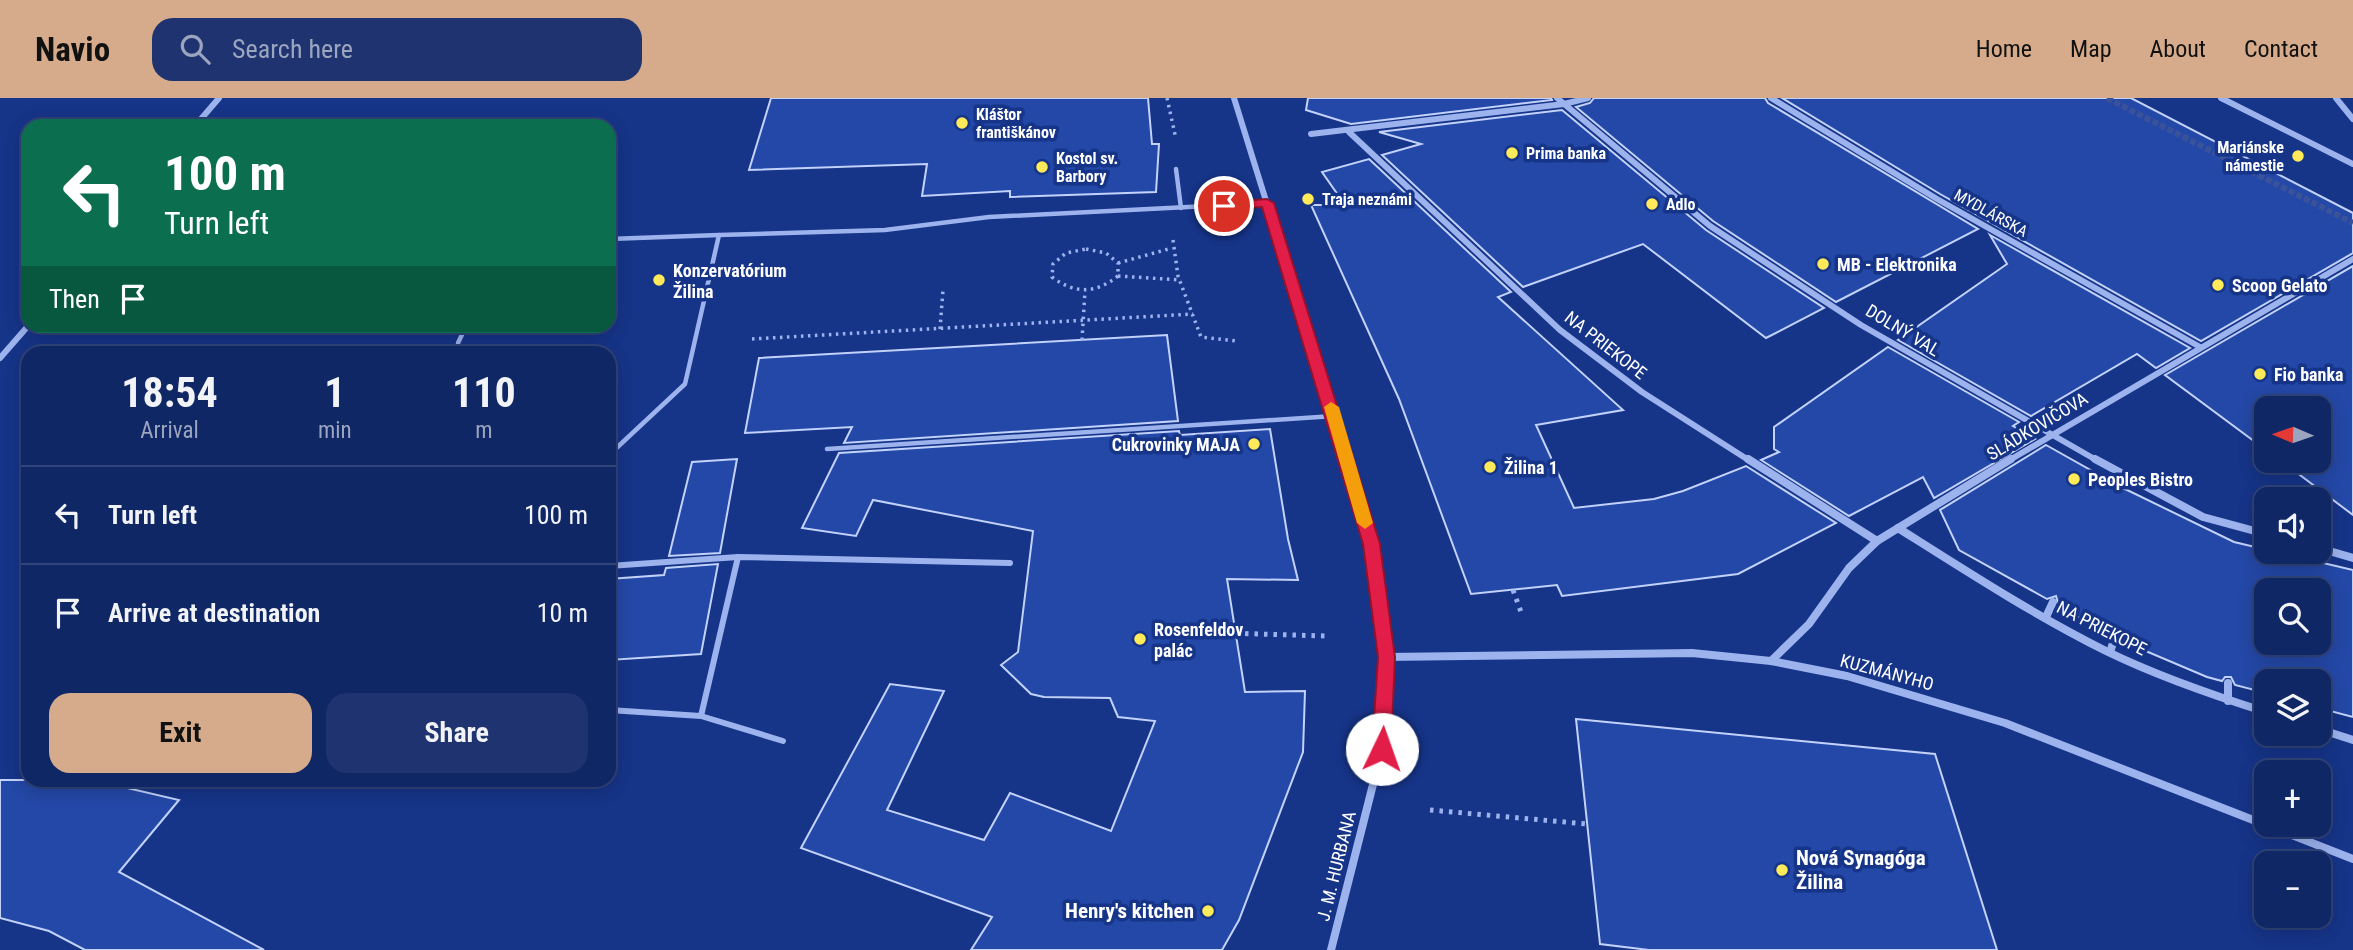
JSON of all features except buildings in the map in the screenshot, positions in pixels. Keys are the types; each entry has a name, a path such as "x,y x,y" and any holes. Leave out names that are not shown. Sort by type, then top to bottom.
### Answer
{"street":[{"path":"201,119 219,98"},
{"name":"J. M. HURBANA","path":"1234,98 1334,416 1371,544 1386,657 1382,749 1331,950"},
{"name":"DOLNÝ VAL","path":"1558,98 1710,226 1861,325 2050,435 2203,517 2254,531"},
{"path":"1311,134 1349,132 1564,104 1588,98"},
{"name":"MYDLÁRSKA","path":"1771,98 1937,199 2200,347"},
{"path":"2221,98 2353,164"},
{"path":"2336,98 2353,118"},
{"name":"NA PRIEKOPE","path":"1349,132 1560,330 1642,392 1877,541"},
{"name":"SLÁDKOVIČOVA","path":"1771,661 1809,624 1849,568 1877,541 2050,435 2353,259"},
{"path":"0,358 22,333"},
{"name":"NA PRIEKOPE","path":"1898,528 1949,561 2110,652 2228,701 2254,709"},
{"path":"2331,552 2353,558"},
{"path":"2046,617 2053,602"},
{"path":"2110,652 2115,637"},
{"name":"KUZMÁNYHO","path":"1386,657 1692,653 1771,661 1847,676 2004,723 2353,859"},
{"path":"2228,683 2228,701"},
{"path":"2331,733 2353,740"}],"lane":[{"path":"1176,169 1181,208"},
{"path":"616,239 885,230 989,217 1267,203"},
{"path":"616,448 685,384 719,234"},
{"path":"458,343 463,333"},
{"path":"827,449 1334,416"},
{"path":"701,716 738,556"},
{"path":"616,565 738,556 1010,563"},
{"path":"616,710 701,716 783,741"}],"path":[{"path":"1202,208 1174,227 1172,248 1200,337 1237,341"},
{"path":"1118,262 1172,248"},
{"path":"1118,262 1106,253 1086,249 1066,253 1053,264 1052,277 1065,287 1085,291 1106,287 1118,276 1181,280"},
{"path":"1118,262 1118,276"},
{"path":"940,329 943,290"},
{"path":"1082,340 1085,291"},
{"path":"752,340 1192,314"},
{"path":"1513,590 1521,612"},
{"path":"1226,634 1326,636"},
{"path":"1430,810 1587,824"}],"tunnel":[{"path":"2107,98 2353,223"}],"slow traffic":[{"path":"1331,407 1365,523"}],"place":[{"name":"Kláštor františkánov","path":"962,123"},
{"name":"Prima banka","path":"1512,153"},
{"name":"Mariánske námestie","path":"2298,156"},
{"name":"Kostol sv. Barbory","path":"1042,167"},
{"name":"Traja neznámi","path":"1308,199"},
{"name":"Adlo","path":"1652,204"},
{"name":"MB - Elektronika","path":"1823,264"},
{"name":"Konzervatórium Žilina","path":"659,280"},
{"name":"Scoop Gelato","path":"2218,285"},
{"name":"Fio banka","path":"2260,374"},
{"name":"Cukrovinky MAJA","path":"1254,444"},
{"name":"Žilina 1","path":"1490,467"},
{"name":"Peoples Bistro","path":"2074,479"},
{"name":"Rosenfeldov palác","path":"1140,639"},
{"name":"Nová Synagóga Žilina","path":"1782,870"},
{"name":"Henry's kitchen","path":"1208,911"}],"route":[{"path":"1224,206 1267,203 1342,441 1371,544 1386,657 1382,749"}]}
